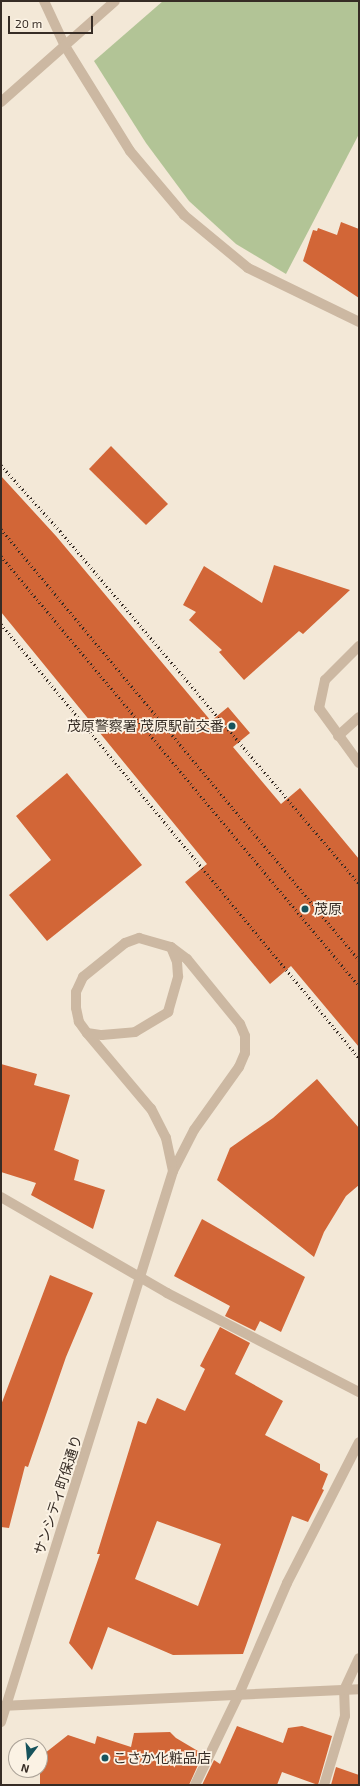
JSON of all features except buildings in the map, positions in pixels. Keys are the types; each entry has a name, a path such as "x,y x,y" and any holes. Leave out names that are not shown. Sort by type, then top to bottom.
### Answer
{"street":[{"path":"44,1 65,46 130,151 184,215 248,268 359,322"},
{"path":"1,102 115,1"},
{"path":"359,646 333,669 325,680 320,695 319,708 359,763"},
{"path":"338,736 359,717"},
{"path":"87,1033 102,1035 135,1032 168,1012 178,976 177,962 171,947 138,938 125,943 83,977 76,992 76,1008 79,1022 87,1033 151,1109 166,1138 173,1171"},
{"name":"サンシティ町保通り","path":"1,1722 4,1706 142,1277 173,1171 194,1130 239,1067 245,1053 245,1036 240,1024 187,958 171,947"},
{"path":"1,1197 142,1277 359,1392"},
{"path":"195,1785 239,1694 287,1583 359,1442"},
{"path":"324,1785 345,1716 344,1690 359,1658"},
{"path":"4,1706 359,1689"}],"green space":[{"path":"163,1 359,1 359,134 286,274 236,244 189,201 146,143 94,61"}],"railway":[{"path":"1,465 60,531 359,883"},
{"path":"1,529 359,960"},
{"path":"1,556 359,986"},
{"path":"1,624 359,1058"}],"place":[{"name":"茂原警察署 茂原駅前交番","path":"232,726"},
{"name":"茂原","path":"305,909"},
{"name":"こさか化粧品店","path":"105,1758"}]}
